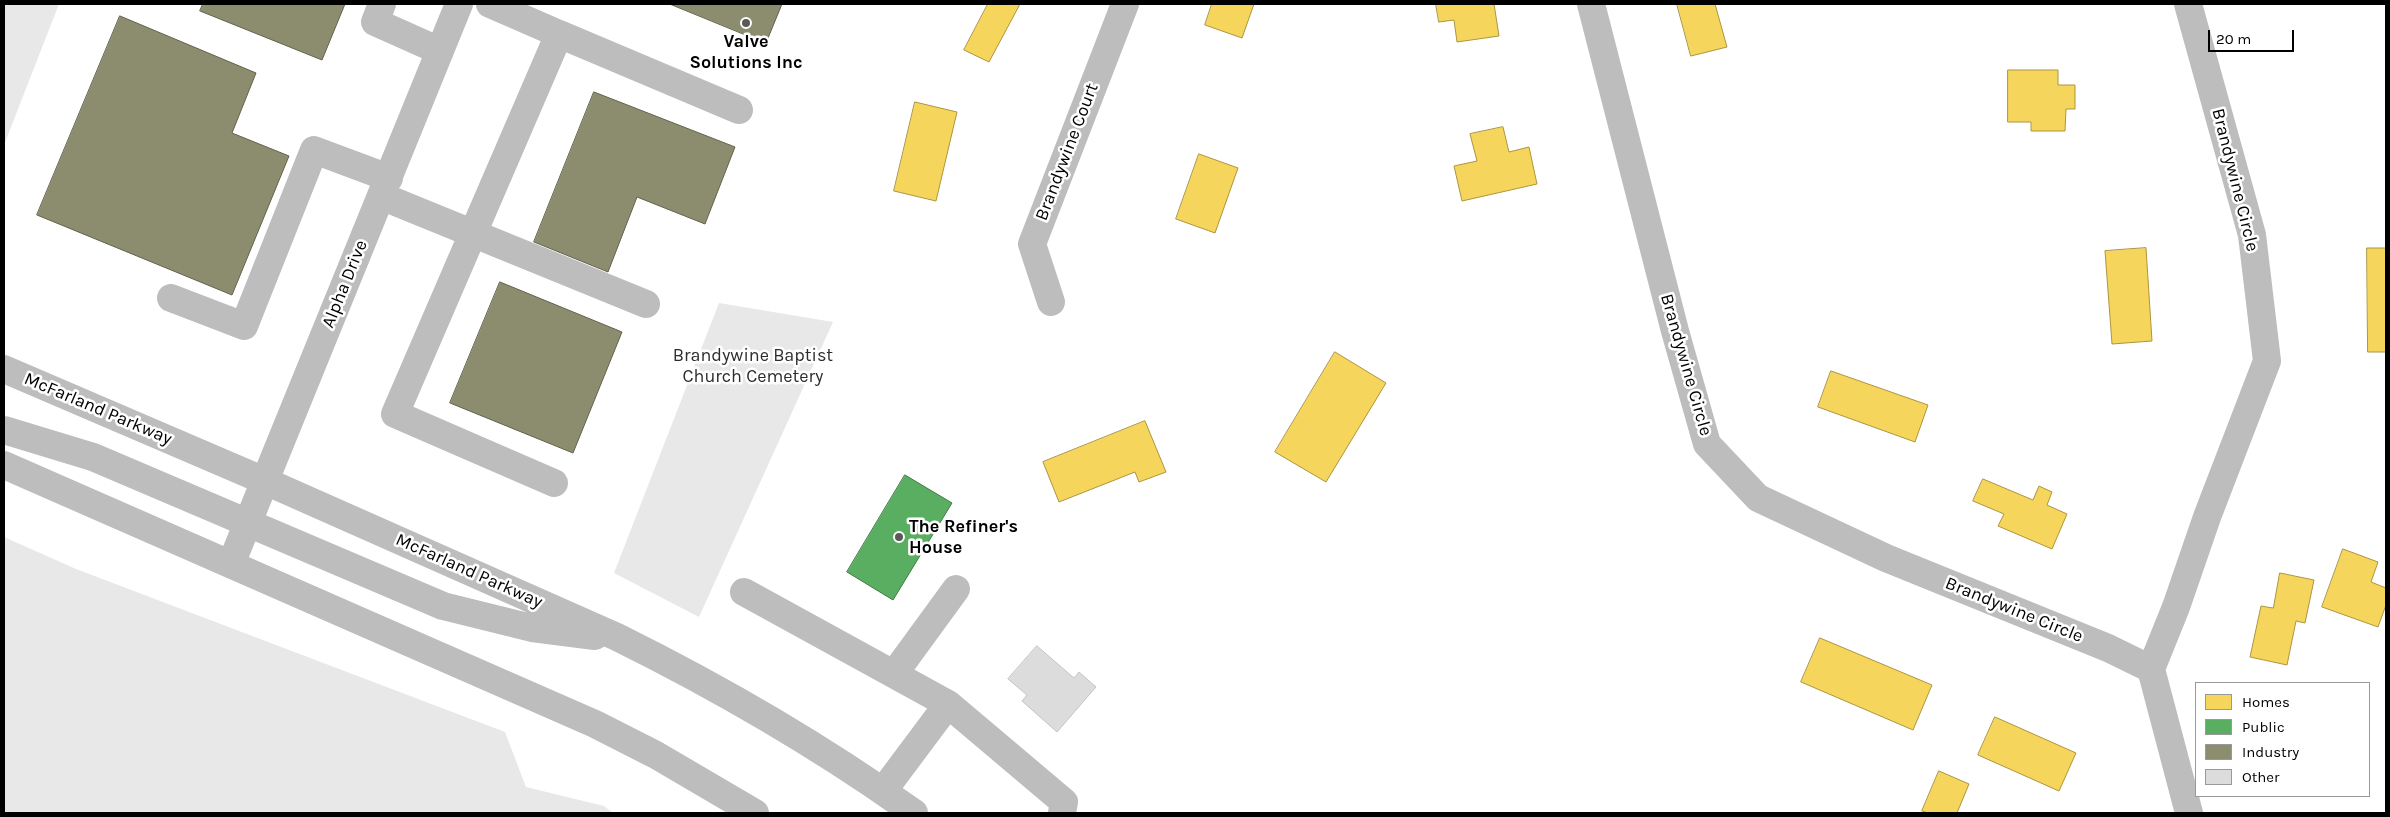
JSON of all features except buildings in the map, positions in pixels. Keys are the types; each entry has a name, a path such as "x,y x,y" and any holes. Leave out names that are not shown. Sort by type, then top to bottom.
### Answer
{"street":[{"path":"382,4 374,22 440,51"},
{"name":"Alpha Drive","path":"231,564 459,4"},
{"path":"490,4 739,110"},
{"name":"Brandywine Court","path":"1051,302 1032,244 1126,4"},
{"name":"Brandywine Circle","path":"1591,4 1675,331 1708,444 1758,498 1886,558 2108,648 2151,668 2176,607 2207,517 2267,361 2252,235 2188,4"},
{"path":"554,483 395,414 559,34"},
{"path":"171,298 244,326 314,150 472,234 646,304"},
{"name":"McFarland Parkway","path":"4,369 265,481 617,637 726,694 826,753 914,813"},
{"path":"4,430 93,457 443,606 532,628 617,637"},
{"path":"4,466 594,724 656,755 755,813"},
{"path":"894,674 956,589"},
{"path":"744,592 948,704 1064,802 1062,813"},
{"path":"2151,668 2189,813"},
{"path":"883,791 948,704"}],"green space":[{"path":"4,4 59,4 4,145"},
{"name":"Brandywine Baptist Church Cemetery","path":"719,303 833,322 699,617 614,573"},
{"path":"4,537 76,569 505,732 526,787 604,806 613,813 4,813"}],"place":[{"name":"Valve Solutions Inc","path":"746,23"},
{"name":"The Refiner's House","path":"899,537"}]}
